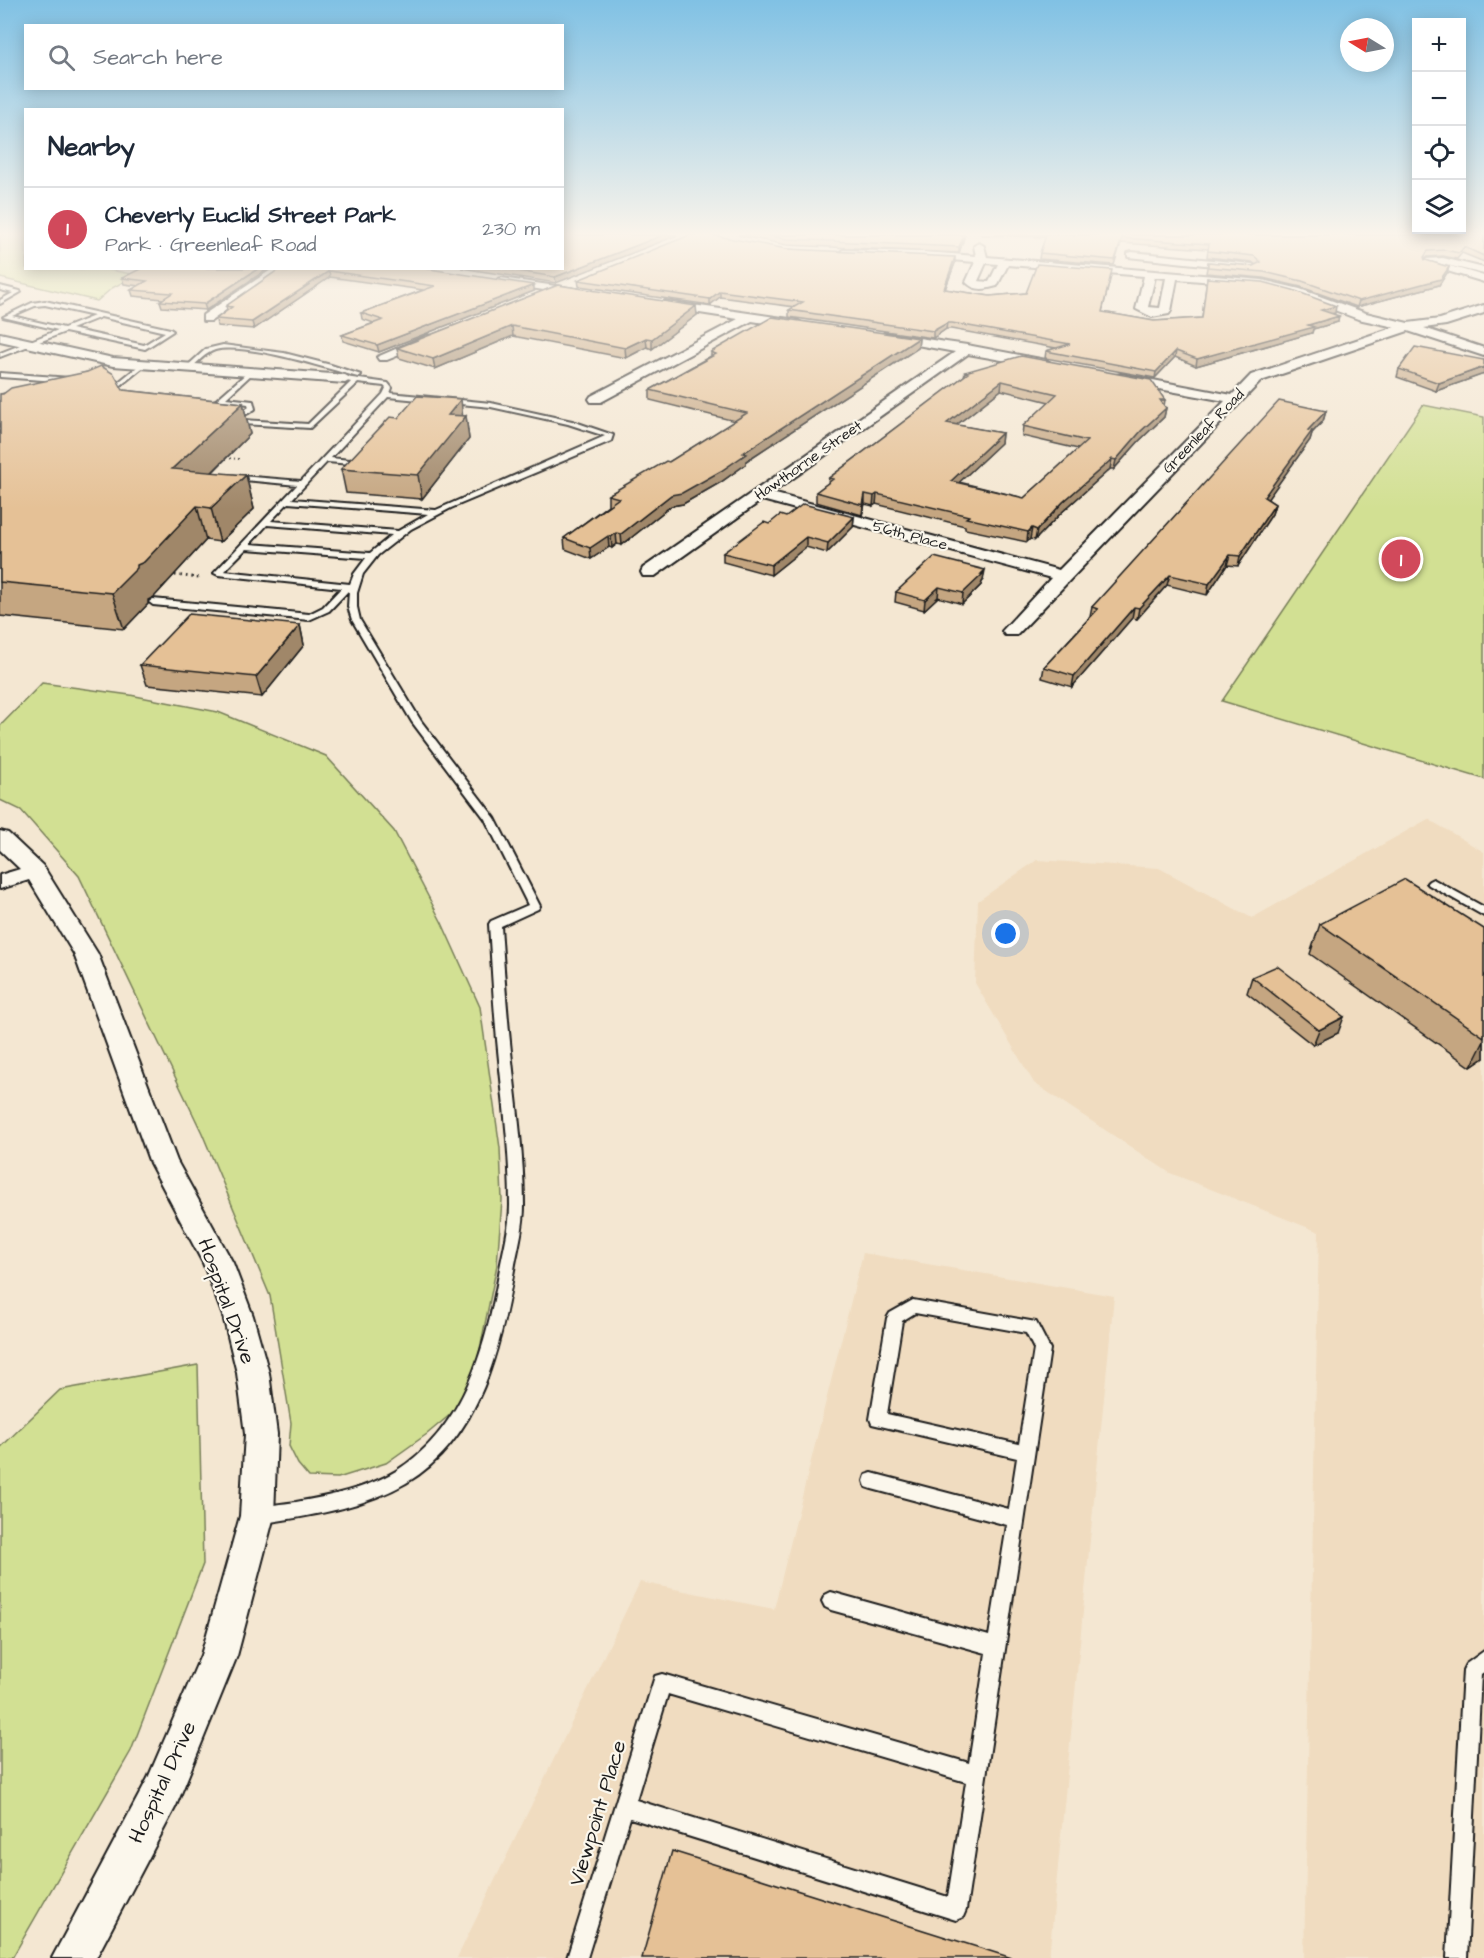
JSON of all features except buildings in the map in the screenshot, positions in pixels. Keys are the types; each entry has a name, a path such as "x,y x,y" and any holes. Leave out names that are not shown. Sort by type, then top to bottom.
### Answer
{"street":[{"path":"596,399 733,326"},
{"name":"Greenleaf Road","path":"1011,631 1256,378 1386,336 1395,326"},
{"path":"1425,326 1484,352"},
{"path":"383,357 440,334"},
{"path":"875,334 1055,365"},
{"path":"0,337 102,360 143,365 351,379"},
{"name":"Hawthorne Street","path":"649,572 967,349"},
{"path":"1109,376 1234,399"},
{"name":"56th Place","path":"758,494 1062,576"},
{"name":"Hospital Drive","path":"0,838 34,871 86,954 164,1163 218,1263 238,1316 253,1373 261,1434 257,1516 219,1656 162,1792 74,1958"},
{"path":"0,882 34,871"}],"lane":[{"path":"51,326 145,347 170,331 148,326"},
{"path":"0,355 71,326"},
{"path":"187,369 213,348 225,346 298,359 351,372 376,382"},
{"path":"96,398 106,394 143,365"},
{"path":"219,400 245,399 251,402 253,408 245,414 227,418 204,414 204,407 219,400 250,373"},
{"path":"0,375 76,380"},
{"path":"243,422 310,426 351,379 386,384 389,388 325,460 218,573 350,586"},
{"path":"109,382 120,383"},
{"path":"153,602 309,617 319,615 327,610 350,586 373,556 400,533 439,512 608,439 609,435 592,427 512,409 415,402 386,394"},
{"path":"325,460 358,461 371,450"},
{"path":"244,478 303,483"},
{"path":"286,501 439,512"},
{"path":"266,523 400,533"},
{"path":"244,546 373,556"},
{"path":"257,1516 322,1505 370,1492 416,1467 447,1438 479,1382 490,1348 500,1314 517,1208 513,1119 495,924 534,906 490,818 417,722 356,620 350,586"},
{"path":"1433,883 1484,912"},
{"path":"624,1806 956,1910 1042,1349 1031,1327 913,1306 896,1318 878,1419 1026,1453"},
{"path":"872,1480 1016,1519"},
{"path":"831,1601 996,1647"},
{"path":"1457,1958 1472,1670 1484,1660"},
{"name":"Viewpoint Place","path":"577,1958 662,1683 976,1775"}],"shaded area":[{"path":"1428,819 1484,852 1484,1958 1304,1958 1319,1232 1170,1173 1034,1083 975,983 978,901 1037,860 1159,868 1252,918"},
{"path":"863,1253 1114,1296 1049,1958 457,1958 640,1582 774,1609"}],"green space":[{"path":"1423,405 1484,417 1484,779 1222,701"},
{"path":"42,683 130,695 218,712 326,756 394,831 442,923 480,1007 500,1148 502,1200 497,1265 470,1398 427,1434 386,1463 338,1478 309,1477 298,1464 289,1446 291,1423 270,1296 202,1133 79,876 21,810 0,800 0,726"},
{"path":"198,1365 203,1564 131,1751 12,1958 0,1958 0,1448 60,1390"}],"place":[{"name":"Cheverly Euclid Street Park","path":"1401,559"}]}
